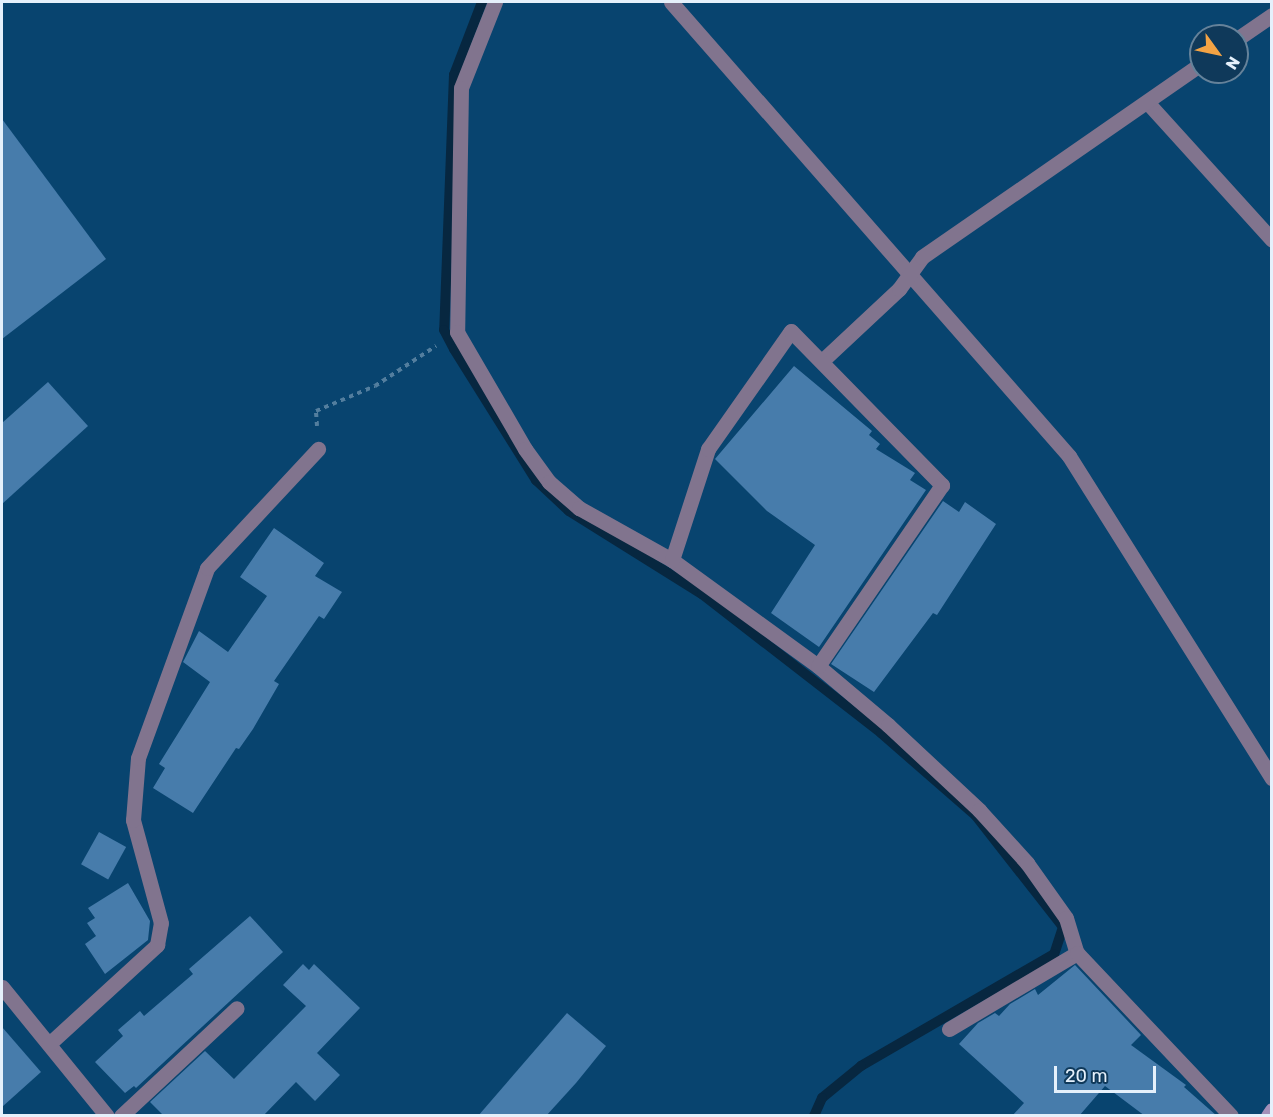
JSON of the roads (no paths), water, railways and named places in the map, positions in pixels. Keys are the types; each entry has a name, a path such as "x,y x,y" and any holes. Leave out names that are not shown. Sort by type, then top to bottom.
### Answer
{"main road":[{"path":"1268,1116 1272,1110"}],"street":[{"path":"495,2 461,88 457,332 549,482 579,508 672,560 818,666 971,803 1020,855 1066,918 1077,953 1231,1116"},
{"path":"671,2 1069,456 1272,778"},
{"path":"1249,31 1272,15"},
{"path":"823,360 899,289 922,257 1189,72"},
{"path":"1147,102 1272,240"},
{"path":"672,560 708,449 791,331 823,360 942,485 818,666"},
{"path":"49,1044 158,945 161,923 133,820 138,758 207,568 318,449"},
{"path":"949,1029 1077,953"},
{"path":"2,987 107,1116"},
{"path":"121,1116 237,1008"}],"waterway":[{"path":"482,2 454,75 444,330 536,480 569,511 702,594 881,733 976,816 1063,927 1054,954 861,1066 822,1098 814,1116"}]}
